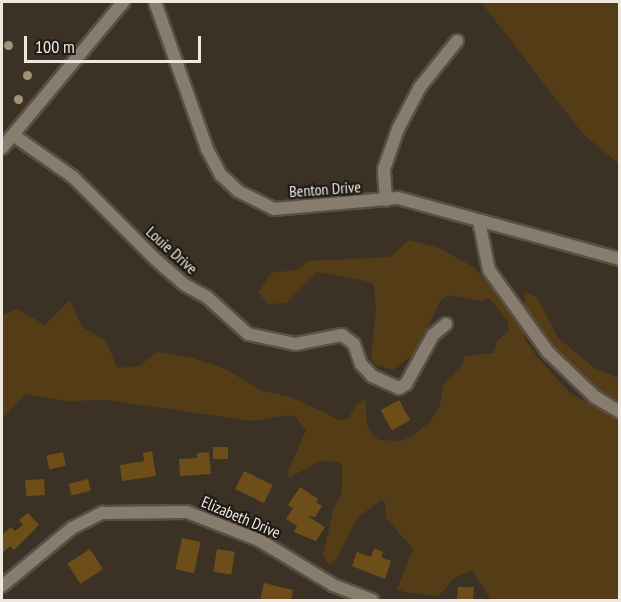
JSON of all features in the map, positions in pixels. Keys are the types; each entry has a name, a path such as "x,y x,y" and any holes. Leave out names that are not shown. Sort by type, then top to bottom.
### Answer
{"street":[{"path":"2,148 123,2"},
{"name":"Benton Drive","path":"155,2 207,149 221,174 238,191 274,209 398,198 620,259"},
{"path":"386,200 384,169 398,129 420,87 457,41"},
{"name":"Louie Drive","path":"13,135 73,177 154,258 185,285 220,307 248,334 297,344 329,335 342,335 354,344 361,364 372,376 399,388 406,384 433,335 446,324"},
{"path":"479,221 489,270 548,352 595,397 620,412"},
{"name":"Elizabeth Drive","path":"2,586 72,528 102,513 187,512 259,540 333,585 372,600"}],"shaded area":[{"path":"481,2 619,2 619,164 583,134"},
{"path":"409,240 439,248 475,268 525,327 524,337 538,358 571,394 619,419 619,600 491,600 472,570 453,579 439,596 397,589 413,549 386,518 385,502 381,500 357,518 336,560 329,565 323,555 334,507 342,493 342,465 340,462 319,461 289,478 288,471 306,430 296,417 288,415 252,421 107,400 68,401 25,394 2,418 2,316 17,309 45,325 70,300 82,327 106,341 117,368 139,366 157,352 193,358 225,369 260,390 291,397 340,420 348,419 356,405 365,399 367,424 379,440 400,441 411,437 430,422 439,408 444,384 461,368 465,356 493,353 497,341 509,331 507,320 489,298 482,301 448,295 441,300 414,354 393,370 376,365 371,359 376,310 374,285 366,281 317,272 286,303 269,304 258,293 271,273 296,270 309,261 391,257"},
{"path":"524,292 537,297 558,338 597,370 619,378 619,408 585,386 551,351 526,316"}],"building":[{"path":"399,400 410,420 392,430 381,410"},
{"path":"213,447 228,447 228,459 213,459"},
{"path":"152,451 156,476 122,481 120,465 144,461 143,453"},
{"path":"63,452 66,466 49,469 46,456"},
{"path":"209,452 211,474 180,476 179,459 197,458 197,453"},
{"path":"244,471 273,485 264,503 235,489"},
{"path":"44,479 45,495 26,496 25,480"},
{"path":"88,479 91,491 71,495 69,484"},
{"path":"300,487 318,499 316,502 322,506 315,517 307,516 325,527 316,541 294,532 297,526 286,519 293,508 288,505"},
{"path":"28,513 39,525 14,550 10,546 2,553 2,535 11,527 15,531 23,525 19,520"},
{"path":"182,538 201,542 194,573 175,569"},
{"path":"374,548 383,552 381,557 391,561 385,579 352,566 357,552 371,557"},
{"path":"90,549 103,569 80,584 67,564"},
{"path":"217,549 235,552 231,575 213,572"},
{"path":"264,583 293,590 291,600 260,600"},
{"path":"458,587 474,587 473,598 477,600 457,600"}]}
